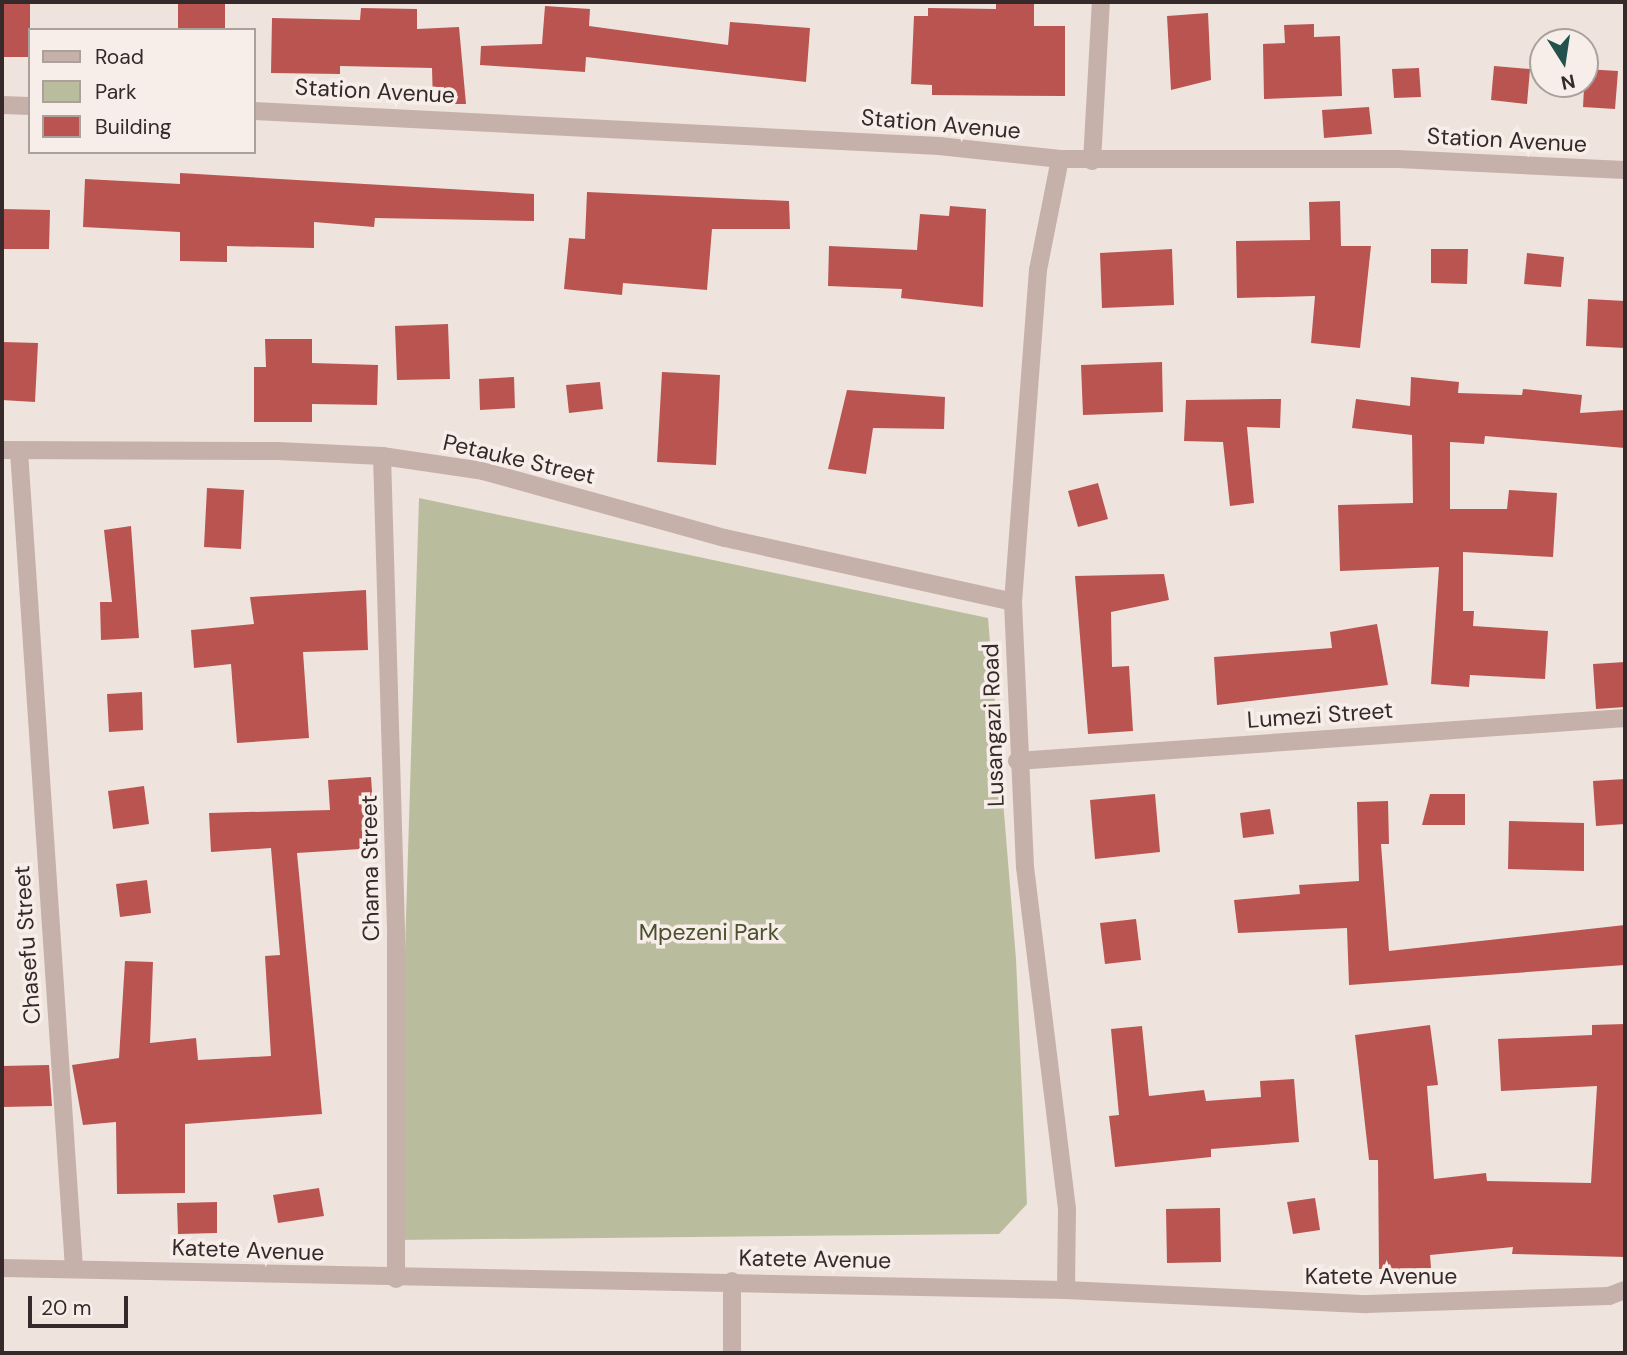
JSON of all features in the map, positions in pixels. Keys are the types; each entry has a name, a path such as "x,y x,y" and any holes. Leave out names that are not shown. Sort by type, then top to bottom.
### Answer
{"street":[{"path":"1092,161 1101,2"},
{"path":"2,105 28,106"},
{"name":"Station Avenue","path":"256,111 939,146 1092,161 1398,159 1625,170"},
{"name":"Lusangazi Road","path":"1060,159 1038,270 1013,602 1017,761 1067,1209 1066,1290"},
{"name":"Petauke Street","path":"10,451 382,456 483,471 724,538 1013,602"},
{"name":"Chasefu Street","path":"10,451 74,1268"},
{"name":"Chama Street","path":"382,456 396,934 396,1279"},
{"name":"Lumezi Street","path":"1017,761 1625,718"},
{"name":"Katete Avenue","path":"2,1268 396,1279 732,1281 1066,1290 1367,1304 1609,1296 1625,1290"},
{"path":"732,1281 732,1353"}],"green space":[{"name":"Mpezeni Park","path":"419,498 988,618 1016,959 1027,1204 999,1234 396,1240"}],"building":[{"path":"2,2 30,2 28,57 2,57"},
{"path":"178,4 225,4 225,28 178,28"},
{"path":"996,4 1034,4 1034,26 1065,26 1065,96 932,95 932,85 911,84 914,16 928,16 928,8 996,9"},
{"path":"545,6 590,9 589,26 728,45 730,22 810,28 806,82 586,57 585,72 480,65 481,46 542,44"},
{"path":"361,8 417,9 417,29 459,27 466,104 433,104 432,68 340,66 340,74 271,73 272,18 360,20"},
{"path":"1208,13 1211,80 1171,90 1167,16"},
{"path":"1314,24 1314,37 1340,36 1342,96 1264,99 1263,44 1285,43 1284,25"},
{"path":"1494,66 1529,69 1527,104 1491,100"},
{"path":"1419,68 1421,97 1394,98 1392,69"},
{"path":"1599,70 1618,71 1615,109 1583,107 1583,98 1599,98"},
{"path":"1369,107 1372,134 1324,138 1322,110"},
{"path":"180,173 534,194 534,221 375,218 374,227 314,222 314,248 227,246 227,262 180,261 180,232 83,227 85,179 180,184"},
{"path":"587,192 789,201 790,229 712,229 707,290 623,283 622,295 564,289 569,238 585,239"},
{"path":"1340,201 1341,246 1371,246 1360,348 1311,343 1315,296 1237,298 1236,241 1310,240 1309,202"},
{"path":"950,206 986,209 983,307 901,298 902,289 828,286 829,246 917,250 920,214 949,216"},
{"path":"2,209 50,210 49,249 2,249"},
{"path":"1172,249 1174,305 1102,308 1100,253"},
{"path":"1431,249 1468,249 1467,284 1431,283"},
{"path":"1527,253 1564,257 1561,287 1524,284"},
{"path":"1588,299 1625,301 1625,348 1586,346"},
{"path":"448,324 450,379 397,380 395,326"},
{"path":"265,339 312,339 312,363 378,365 377,405 312,404 312,422 254,422 254,367 266,367"},
{"path":"2,342 38,343 35,402 2,400"},
{"path":"1162,362 1163,412 1083,415 1081,365"},
{"path":"662,372 720,375 716,465 657,462"},
{"path":"514,377 515,408 480,410 479,379"},
{"path":"1411,377 1459,382 1458,393 1522,395 1523,389 1582,395 1580,413 1625,410 1625,448 1485,436 1484,444 1450,442 1450,509 1507,509 1509,490 1557,493 1553,557 1463,552 1463,611 1474,611 1473,626 1548,631 1545,679 1470,675 1469,687 1431,684 1439,567 1340,571 1338,505 1413,503 1412,435 1352,428 1356,399 1410,406"},
{"path":"600,382 603,409 569,413 566,385"},
{"path":"847,390 945,397 944,429 873,428 866,474 828,469"},
{"path":"1281,399 1280,428 1247,427 1254,503 1230,506 1223,442 1184,441 1186,400"},
{"path":"1098,483 1108,519 1078,527 1068,491"},
{"path":"207,488 244,490 241,549 204,547"},
{"path":"131,526 139,638 101,640 100,602 112,602 104,530"},
{"path":"1164,574 1169,600 1111,612 1112,667 1129,666 1133,731 1088,734 1075,576"},
{"path":"366,590 368,650 303,652 309,738 237,743 231,664 194,668 191,630 254,624 250,597"},
{"path":"1377,624 1388,685 1217,705 1214,657 1332,648 1330,632"},
{"path":"1625,662 1625,707 1596,709 1593,664"},
{"path":"142,692 143,730 109,732 107,694"},
{"path":"371,777 376,848 297,853 322,1114 185,1124 185,1193 117,1194 116,1122 83,1125 72,1065 119,1058 125,961 153,962 150,1043 196,1038 198,1060 271,1056 265,956 280,955 271,848 211,852 209,813 330,810 328,780"},
{"path":"1625,779 1625,824 1596,826 1593,781"},
{"path":"144,786 149,824 113,829 108,791"},
{"path":"1155,794 1160,852 1095,859 1090,800"},
{"path":"1430,794 1465,794 1465,825 1422,825"},
{"path":"1388,801 1389,844 1381,844 1389,951 1625,925 1625,965 1349,985 1347,928 1238,933 1234,900 1300,894 1299,885 1359,881 1357,802"},
{"path":"1270,809 1274,834 1243,838 1240,813"},
{"path":"1509,821 1584,823 1584,871 1508,869"},
{"path":"147,880 151,913 120,917 116,884"},
{"path":"1136,919 1141,960 1105,964 1100,923"},
{"path":"1625,1024 1625,1257 1512,1254 1513,1247 1430,1255 1431,1268 1379,1269 1378,1160 1369,1160 1355,1035 1430,1025 1438,1085 1427,1086 1434,1179 1486,1173 1487,1181 1591,1183 1597,1086 1501,1091 1498,1039 1592,1035 1592,1025"},
{"path":"1142,1026 1149,1096 1204,1090 1206,1101 1261,1097 1260,1081 1294,1079 1299,1142 1211,1149 1211,1157 1115,1167 1109,1116 1119,1115 1111,1029"},
{"path":"49,1065 52,1106 2,1107 2,1066"},
{"path":"319,1188 324,1216 278,1223 273,1195"},
{"path":"1315,1198 1320,1230 1293,1234 1287,1202"},
{"path":"217,1202 217,1233 178,1234 177,1203"},
{"path":"1220,1208 1221,1262 1167,1263 1166,1209"}]}
